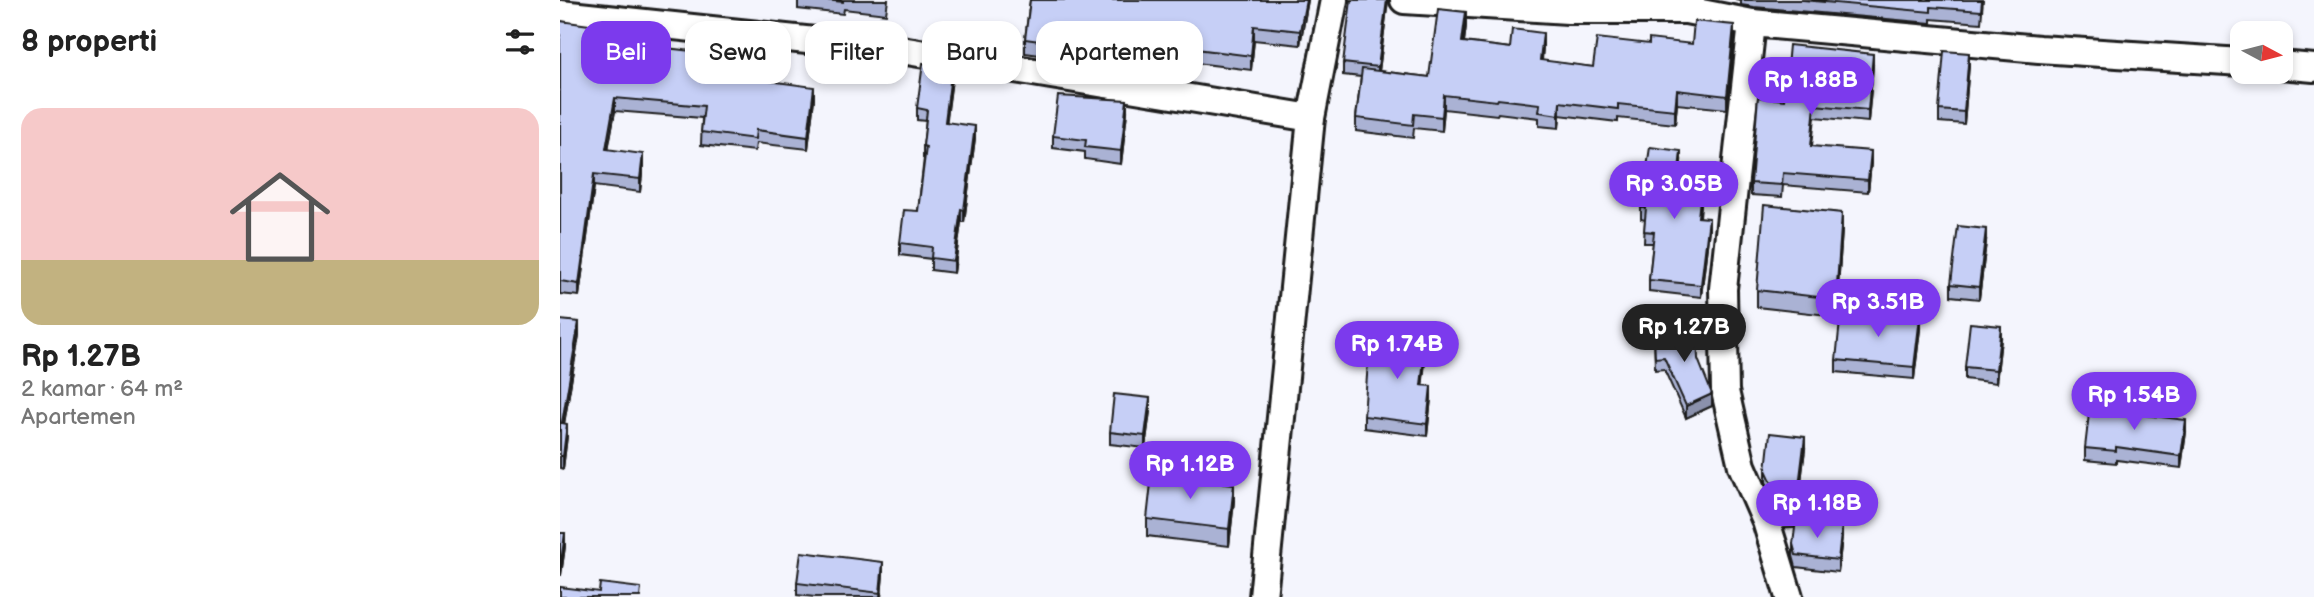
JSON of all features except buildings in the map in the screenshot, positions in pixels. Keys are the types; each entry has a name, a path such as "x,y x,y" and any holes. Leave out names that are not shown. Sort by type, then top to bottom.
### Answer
{"street":[{"path":"1263,597 1311,118 1334,0"},
{"path":"1404,0 1567,10 1689,5 1752,23 2039,49 2230,61"},
{"path":"560,14 901,50 1311,118"},
{"path":"1752,23 1723,289 1725,391 1742,466 1766,521 1789,597"},
{"path":"2293,66 2314,68"}],"lane":[{"path":"1766,521 1839,517"}]}
